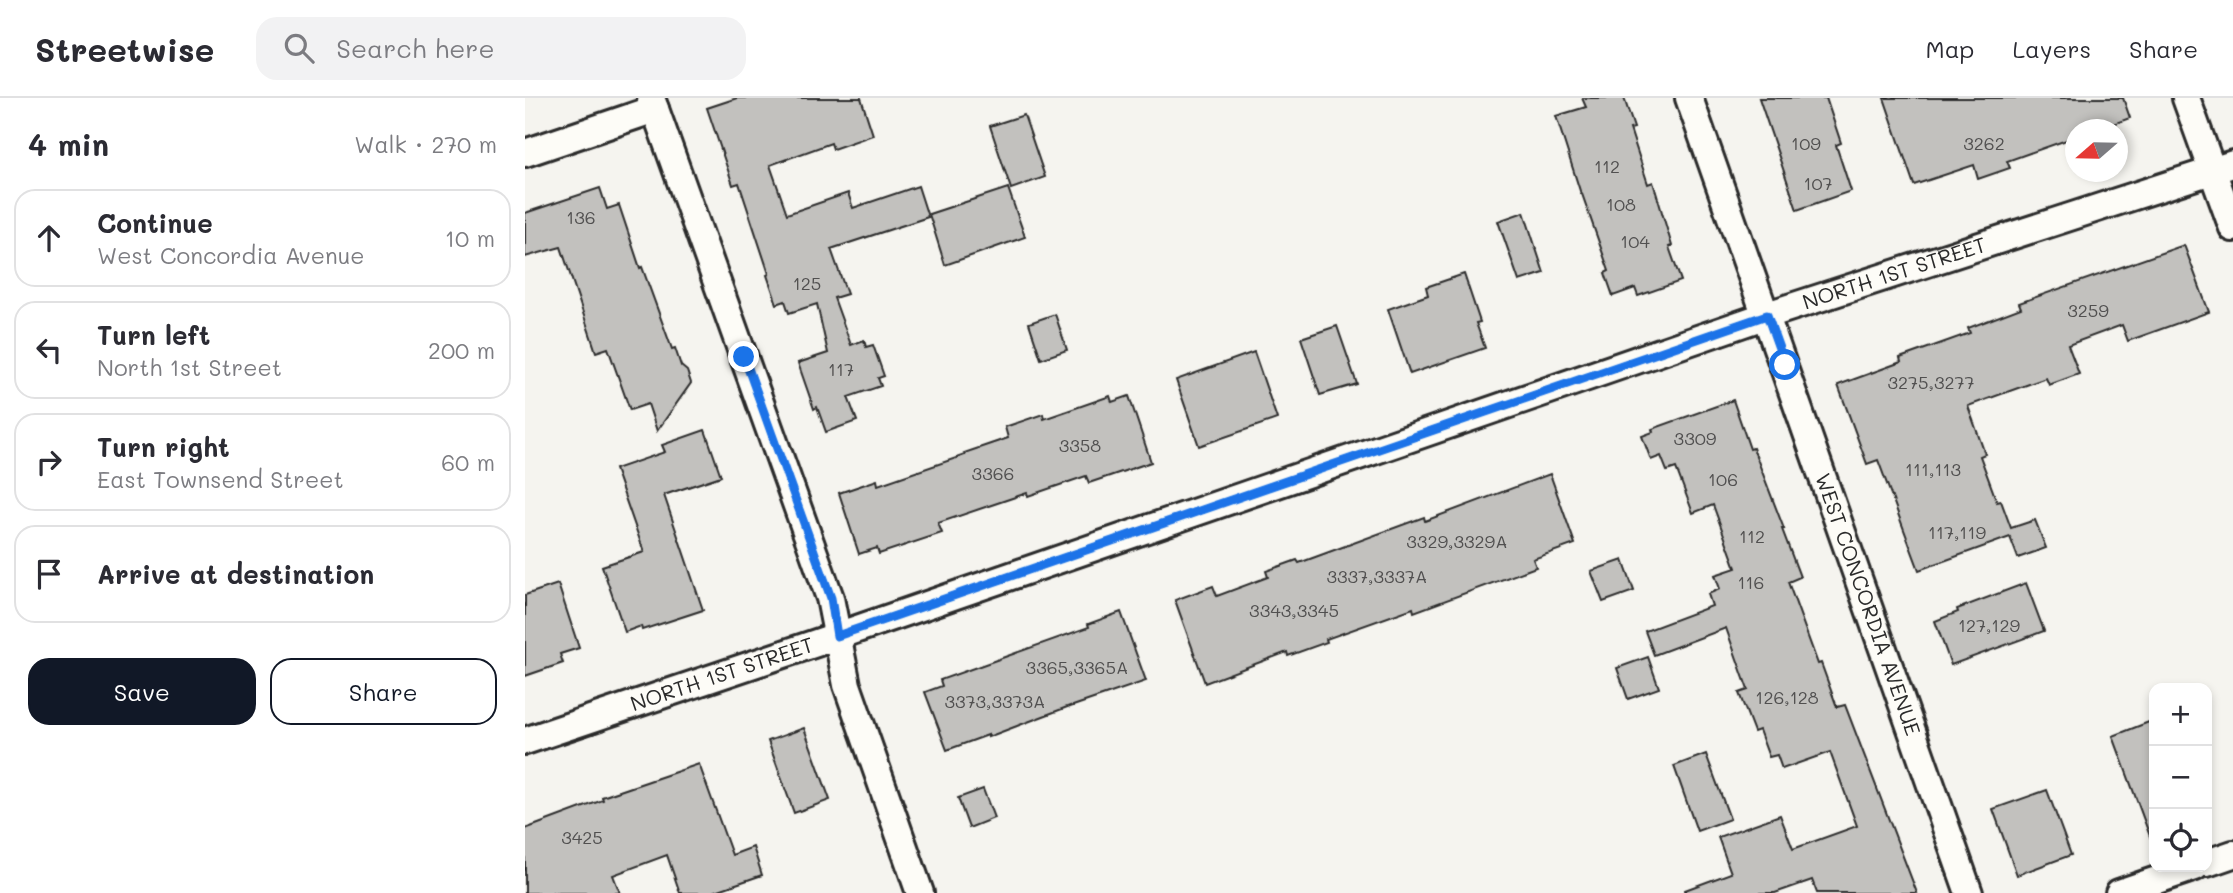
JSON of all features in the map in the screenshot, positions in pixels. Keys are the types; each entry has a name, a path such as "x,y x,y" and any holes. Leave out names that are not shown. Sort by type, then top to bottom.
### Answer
{"street":[{"name":"WEST CONCORDIA AVENUE","path":"1689,98 1969,893"},
{"path":"2186,98 2223,167 2233,229"},
{"path":"525,153 653,104 831,598 847,685 920,893"},
{"name":"NORTH 1ST STREET","path":"525,741 1767,315 2223,167"},
{"path":"2212,861 2233,854"},
{"path":"2119,893 2180,872"}],"building":[{"path":"737,98 861,98 873,135 833,149 831,143 770,165 787,214 848,193 853,208 918,186 928,217 831,249 847,294 834,298 851,345 864,340 866,347 873,345 884,376 878,378 881,386 848,397 857,421 826,432 817,407 814,409 798,363 828,353 817,304 789,313 785,301 777,304 739,183 733,185 707,108"},
{"path":"1582,98 1624,98 1634,128 1630,129 1648,184 1653,182 1672,246 1669,247 1681,281 1638,296 1635,288 1613,296 1605,273 1609,271 1556,116 1586,107"},
{"path":"1759,98 1826,98 1841,143 1836,145 1851,191 1797,210"},
{"path":"1884,98 2123,98 2130,118 2065,119 2065,141 2007,161 2010,168 1978,179 1974,165 1914,185"},
{"path":"1024,115 1045,177 1011,189 990,126"},
{"path":"600,188 607,209 619,205 672,349 675,348 691,383 657,431 648,404 630,410 608,348 596,352 561,247 525,257 525,213"},
{"path":"1008,188 1025,237 945,265 929,214"},
{"path":"1524,212 1544,273 1519,281 1498,221"},
{"path":"2184,245 2209,312 2128,341 2122,325 2068,345 2079,374 2049,385 2046,378 1968,406 1985,454 1980,456 1997,502 2001,501 2011,528 2035,520 2046,548 2018,558 2010,537 1919,570 1878,460 1867,464 1838,385 1901,362 1900,358 1970,333 1968,328 2021,308 2019,303"},
{"path":"1464,274 1480,322 1476,323 1485,348 1410,374 1388,309 1428,295 1426,287"},
{"path":"1055,314 1067,350 1041,359 1029,323"},
{"path":"1337,326 1357,384 1320,395 1301,338"},
{"path":"1254,352 1277,419 1199,446 1176,380"},
{"path":"1110,396 1112,402 1129,396 1151,462 1089,483 1086,476 1028,496 1027,493 938,523 942,533 879,554 877,548 859,554 839,493 877,480 878,485 965,455 964,453 1008,438 1005,427 1043,414 1044,419"},
{"path":"1733,400 1800,577 1788,582 1818,664 1821,663 1837,707 1845,705 1917,893 1817,893 1812,880 1775,893 1685,893 1685,890 1731,873 1718,837 1780,815 1793,849 1857,826 1830,752 1782,769 1777,755 1769,757 1759,730 1754,732 1739,693 1748,690 1726,628 1654,655 1645,631 1712,606 1708,594 1720,589 1715,575 1736,568 1713,505 1693,513 1676,468 1667,471 1661,456 1651,460 1642,436 1653,432 1652,429"},
{"path":"705,430 721,476 664,495 703,610 642,630 641,626 625,632 602,566 644,552 615,469 665,452 662,445"},
{"path":"1550,474 1575,544 1533,559 1536,567 1414,612 1413,608 1326,639 1327,642 1288,656 1287,652 1205,683 1175,600 1213,586 1217,596 1268,577 1266,571 1297,560 1299,563 1424,517 1425,521"},
{"path":"1623,560 1634,591 1603,602 1591,571"},
{"path":"2026,583 2044,631 1951,665 1935,621 1958,612 1957,609"},
{"path":"558,584 579,648 560,654 563,663 525,676 525,595"},
{"path":"1121,612 1146,681 947,750 925,692 942,686 940,680 1089,627 1088,624"},
{"path":"1648,657 1659,688 1628,699 1617,668"},
{"path":"2149,722 2149,834 2113,736"},
{"path":"804,728 830,800 794,813 768,741"},
{"path":"1706,754 1730,819 1697,831 1674,766"},
{"path":"699,764 732,855 753,847 762,875 710,893 680,893 667,855 613,875 620,893 525,893 525,829 603,800 602,797"},
{"path":"983,789 994,818 969,828 958,798"},
{"path":"2047,790 2071,855 2017,875 1993,809"}],"route":[{"path":"744,357 831,598 837,636 1767,315 1785,365"}]}
